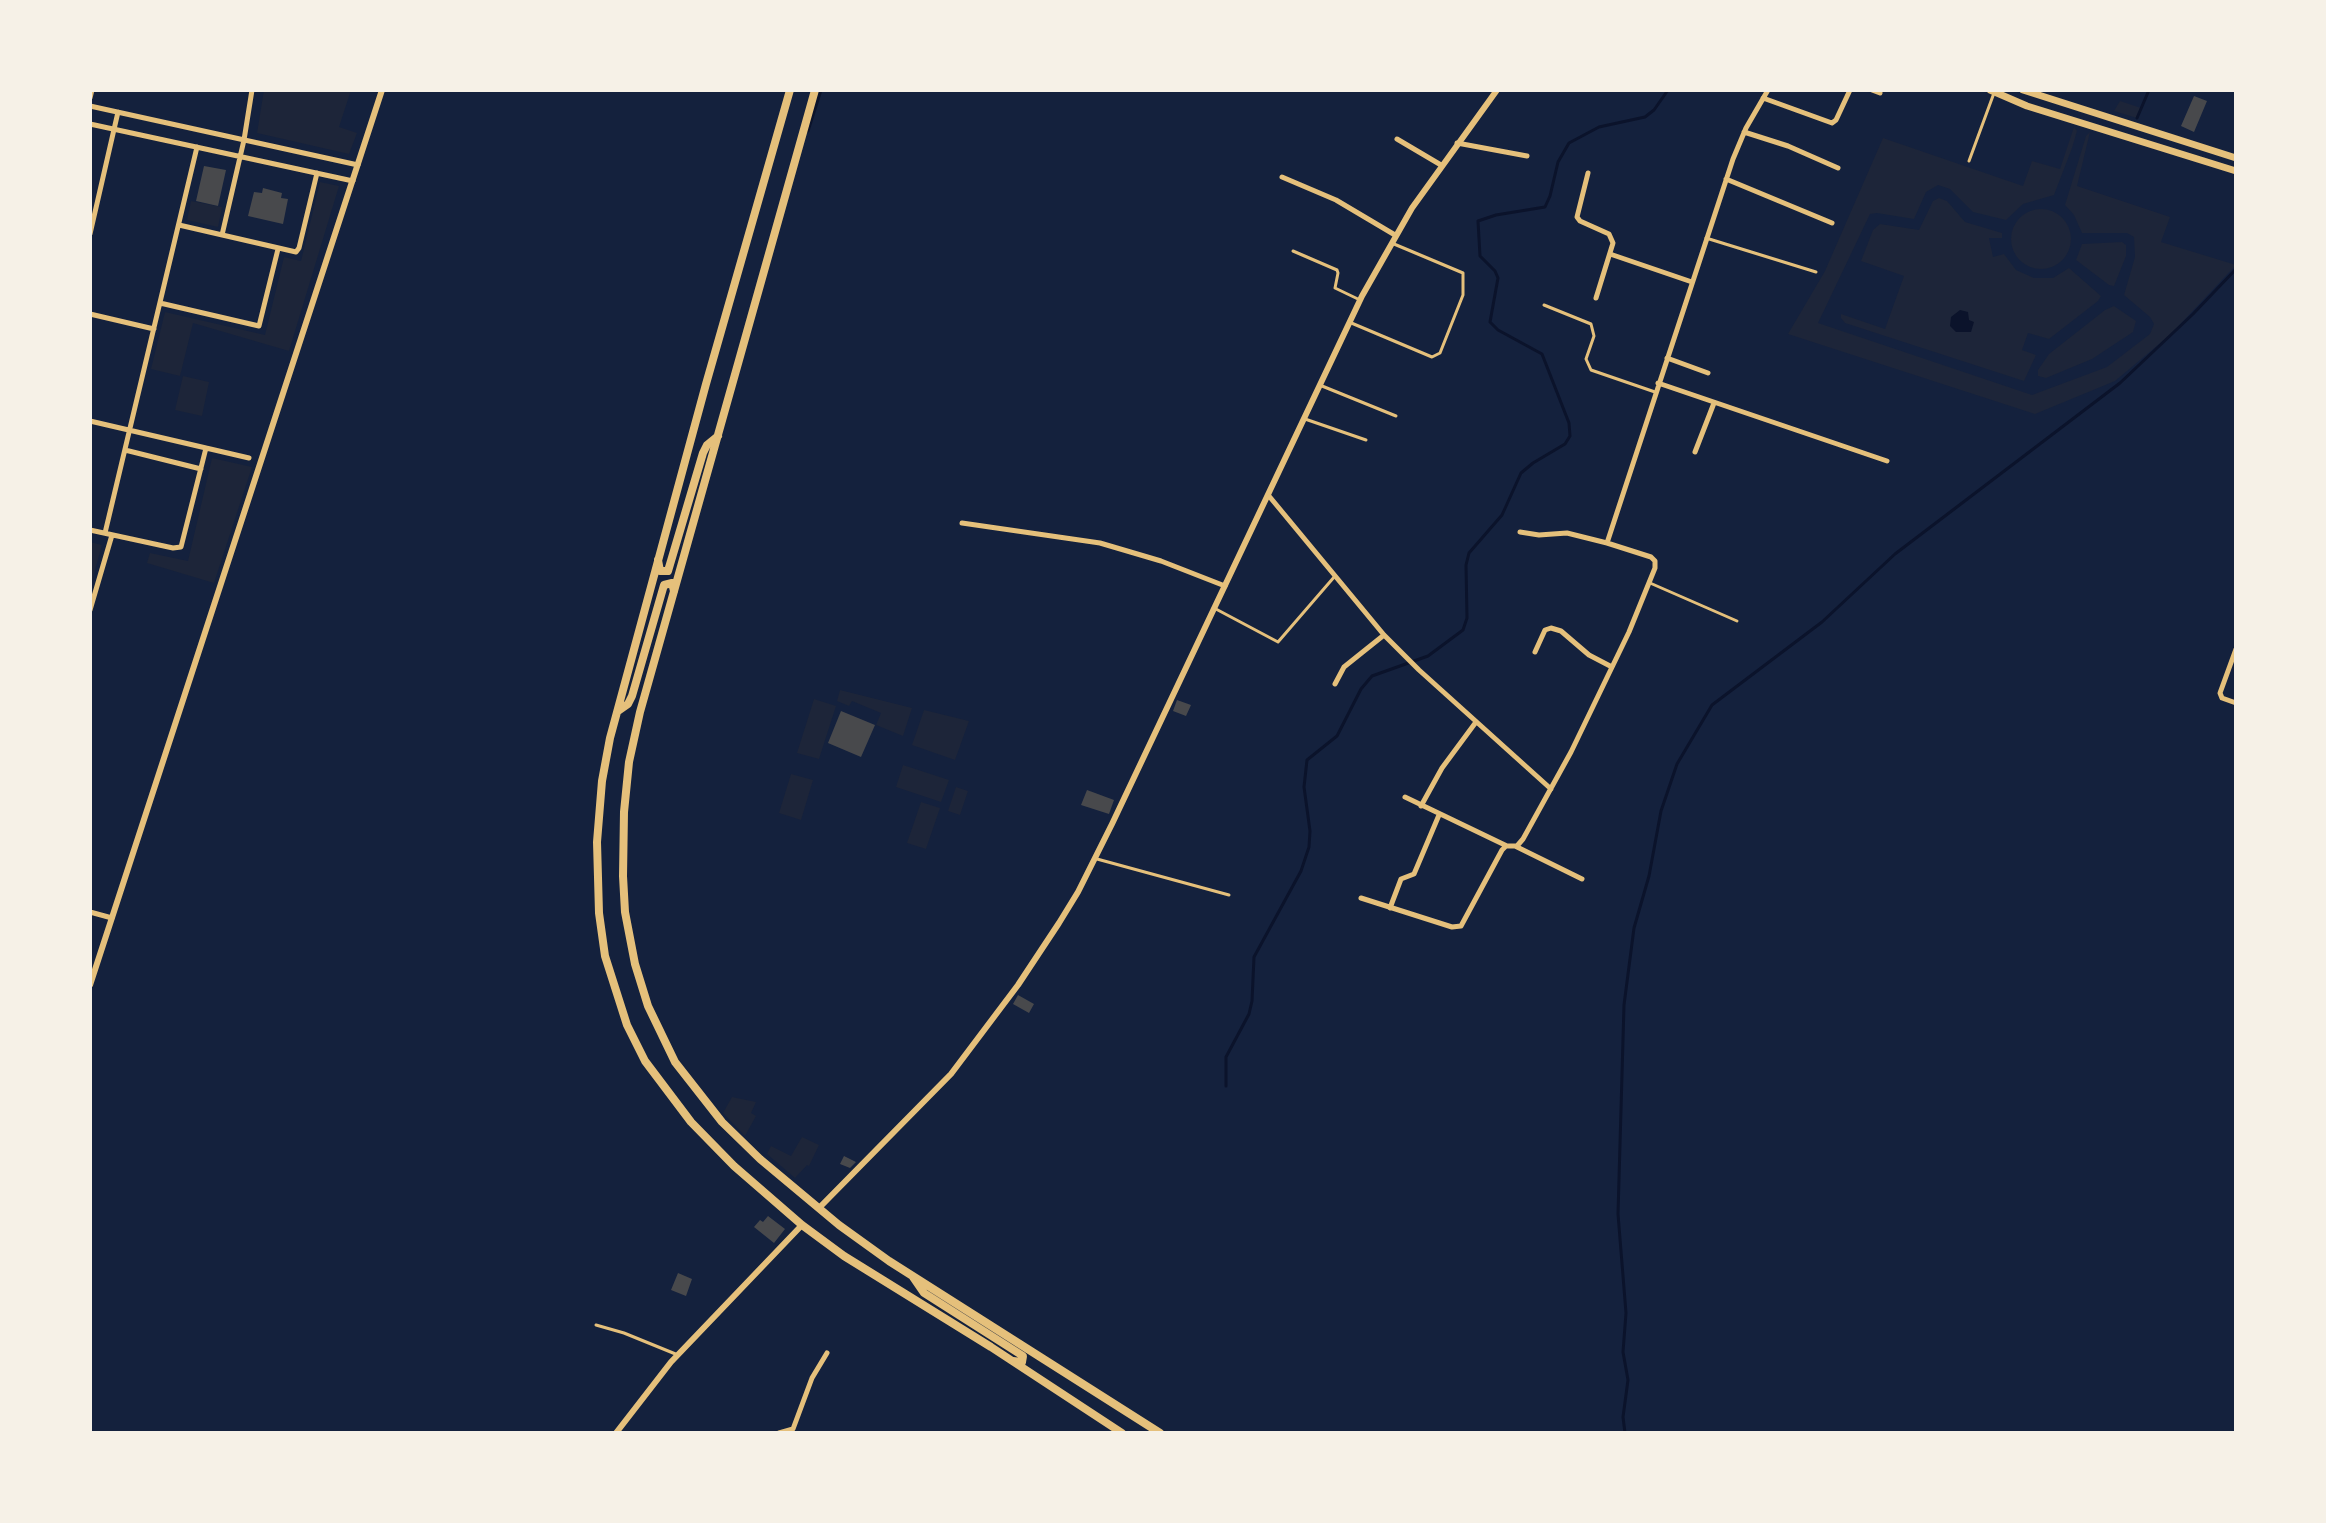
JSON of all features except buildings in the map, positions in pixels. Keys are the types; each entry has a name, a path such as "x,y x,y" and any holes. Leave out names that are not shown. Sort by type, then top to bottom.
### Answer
{"highway":[{"path":"790,90 617,712 601,791 597,874 603,945 622,1012 645,1061 691,1122 753,1184 802,1225 869,1273 1122,1433"},
{"path":"815,90 640,712 626,786 623,888 628,936 635,964 658,1031 685,1077 740,1140 819,1208 913,1276 1160,1433"},
{"path":"658,560 660,571 668,571 703,453 719,436"},
{"path":"617,712 630,700 666,583 673,584 673,597"},
{"path":"913,1276 924,1293 1023,1356 1022,1362 1012,1361"}],"main road":[{"path":"2023,90 2236,158"},
{"path":"1992,91 2084,124 2236,171"},
{"path":"2084,124 2087,111"}],"street":[{"path":"90,98 92,90"},
{"path":"222,235 252,90"},
{"path":"90,985 382,90"},
{"path":"819,1208 959,1065 1031,968 1078,892 1360,300 1393,239 1441,165 1497,90"},
{"path":"1607,543 1726,179 1744,132 1768,90"},
{"path":"1763,98 1832,123 1850,90"},
{"path":"1872,90 1880,93"},
{"path":"90,106 358,165"},
{"path":"90,234 92,212 118,112"},
{"path":"90,124 353,181"},
{"path":"1744,132 1788,146 1838,168"},
{"path":"1397,139 1441,165"},
{"path":"1457,143 1527,156"},
{"path":"90,610 197,147"},
{"path":"179,225 292,252 298,250 317,173"},
{"path":"1588,173 1577,217 1611,236 1613,243 1596,298"},
{"path":"1282,177 1336,200 1393,239"},
{"path":"1726,179 1832,223"},
{"path":"160,303 259,326 278,249"},
{"path":"1610,254 1692,282"},
{"path":"90,314 154,329"},
{"path":"1667,358 1708,373"},
{"path":"1658,383 1887,461"},
{"path":"1695,452 1714,403"},
{"path":"90,421 249,458"},
{"path":"90,530 176,549 181,547 206,448"},
{"path":"125,450 201,469"},
{"path":"1269,496 1384,635 1551,789"},
{"path":"962,523 1100,543 1170,563 1225,586"},
{"path":"1515,846 1523,839 1551,789 1612,667 1656,564 1653,558 1567,533 1539,535 1520,532"},
{"path":"1535,652 1545,630 1551,628 1612,667"},
{"path":"1335,684 1344,667 1384,635"},
{"path":"2235,652 2220,693 2222,698 2236,703"},
{"path":"1421,806 1442,768 1476,722"},
{"path":"1405,797 1582,879"},
{"path":"1390,908 1401,879 1414,874 1439,815"},
{"path":"1361,898 1459,927 1507,846"},
{"path":"90,912 112,918"},
{"path":"616,1433 647,1390 678,1355 802,1225"},
{"path":"779,1433 793,1429 812,1378 827,1353"}],"lane":[{"path":"1969,161 1992,91"},
{"path":"1706,238 1816,272"},
{"path":"1349,322 1435,358 1440,353 1463,295 1461,271 1393,239"},
{"path":"1293,251 1337,270 1335,288 1360,300"},
{"path":"1544,305 1591,324 1594,336 1586,359 1591,370 1655,392"},
{"path":"1318,385 1396,416"},
{"path":"1304,418 1366,440"},
{"path":"1214,608 1278,642 1335,576"},
{"path":"1650,583 1737,621"},
{"path":"1095,858 1229,895"},
{"path":"596,1325 678,1355"}],"shaded area":[{"path":"264,90 351,90 339,127 357,133 349,154 257,133"},
{"path":"2120,101 2141,108 2137,118 2114,111"},
{"path":"2074,127 2077,131 2072,148 2054,195 2023,204 2006,220 1973,212 1950,189 1938,185 1926,192 1914,219 1870,214 1818,323 2032,395 2107,367 2150,334 2154,324 2124,295 2135,257 2134,237 2127,233 2082,233 2074,215 2065,205 2086,136 2090,132 2077,186 2170,217 2161,242 2236,265 2170,335 2115,381 2035,414 1788,334 1825,271 1883,138 2023,186 2032,161 2060,169"},
{"path":"320,182 339,186 289,351 193,323 180,376 151,369 165,312 265,335 284,257 301,261"},
{"path":"1939,198 1947,201 1965,222 2002,233 2002,238 1989,238 1993,257 2004,254 2016,270 2034,278 2053,278 2069,268 2101,296 2049,339 2028,333 2022,350 2036,355 2024,381 1845,323 1841,318 1841,314 1885,329 1904,276 1861,261 1873,230 1880,224 1919,230 1933,201"},
{"path":"191,201 222,207 218,227 187,220"},
{"path":"2041,209 2063,217 2071,239 2063,261 2041,269 2019,261 2011,239 2019,217"},
{"path":"2122,242 2126,245 2126,256 2114,286 2076,260 2082,244"},
{"path":"2114,306 2136,321 2133,332 2092,359 2046,378 2038,376 2038,370 2049,354"},
{"path":"1960,310 1968,312 1969,320 1974,322 1971,332 1956,332 1950,326 1951,317"},
{"path":"183,376 209,382 202,416 175,410"},
{"path":"212,458 252,467 214,583 147,563 150,553 188,561"},
{"path":"90,542 102,545 90,588"},
{"path":"840,690 912,708 903,736 876,725 881,713 852,701 849,706 837,701"},
{"path":"814,699 836,706 819,759 797,753"},
{"path":"924,710 969,721 955,760 912,745"},
{"path":"903,765 949,780 941,802 896,787"},
{"path":"791,774 813,780 801,820 779,813"},
{"path":"956,787 968,791 960,815 948,811"},
{"path":"921,802 940,808 926,849 907,843"},
{"path":"732,1097 756,1102 751,1113 756,1116 745,1136 723,1113"},
{"path":"802,1137 819,1145 809,1166 795,1178 767,1154 771,1146 791,1156"}],"waterway":[{"path":"808,131 821,90"},
{"path":"1226,1086 1226,1057 1249,1014 1252,1001 1254,957 1301,871 1309,847 1304,787 1307,760 1337,736 1361,689 1372,676 1428,656 1463,630 1467,618 1466,565 1469,553 1502,515 1521,473 1565,444 1570,436 1569,423 1542,354 1498,330 1490,322 1498,278 1480,256 1478,221 1545,207 1558,162 1569,143 1599,127 1645,117 1668,90"},
{"path":"2137,118 2149,90"},
{"path":"1625,1433 1623,1417 1628,1380 1623,1352 1626,1313 1618,1214 1624,1005 1634,928 1649,876 1661,811 1677,764 1712,705 1822,622 1895,554 2120,383 2236,269"}]}
